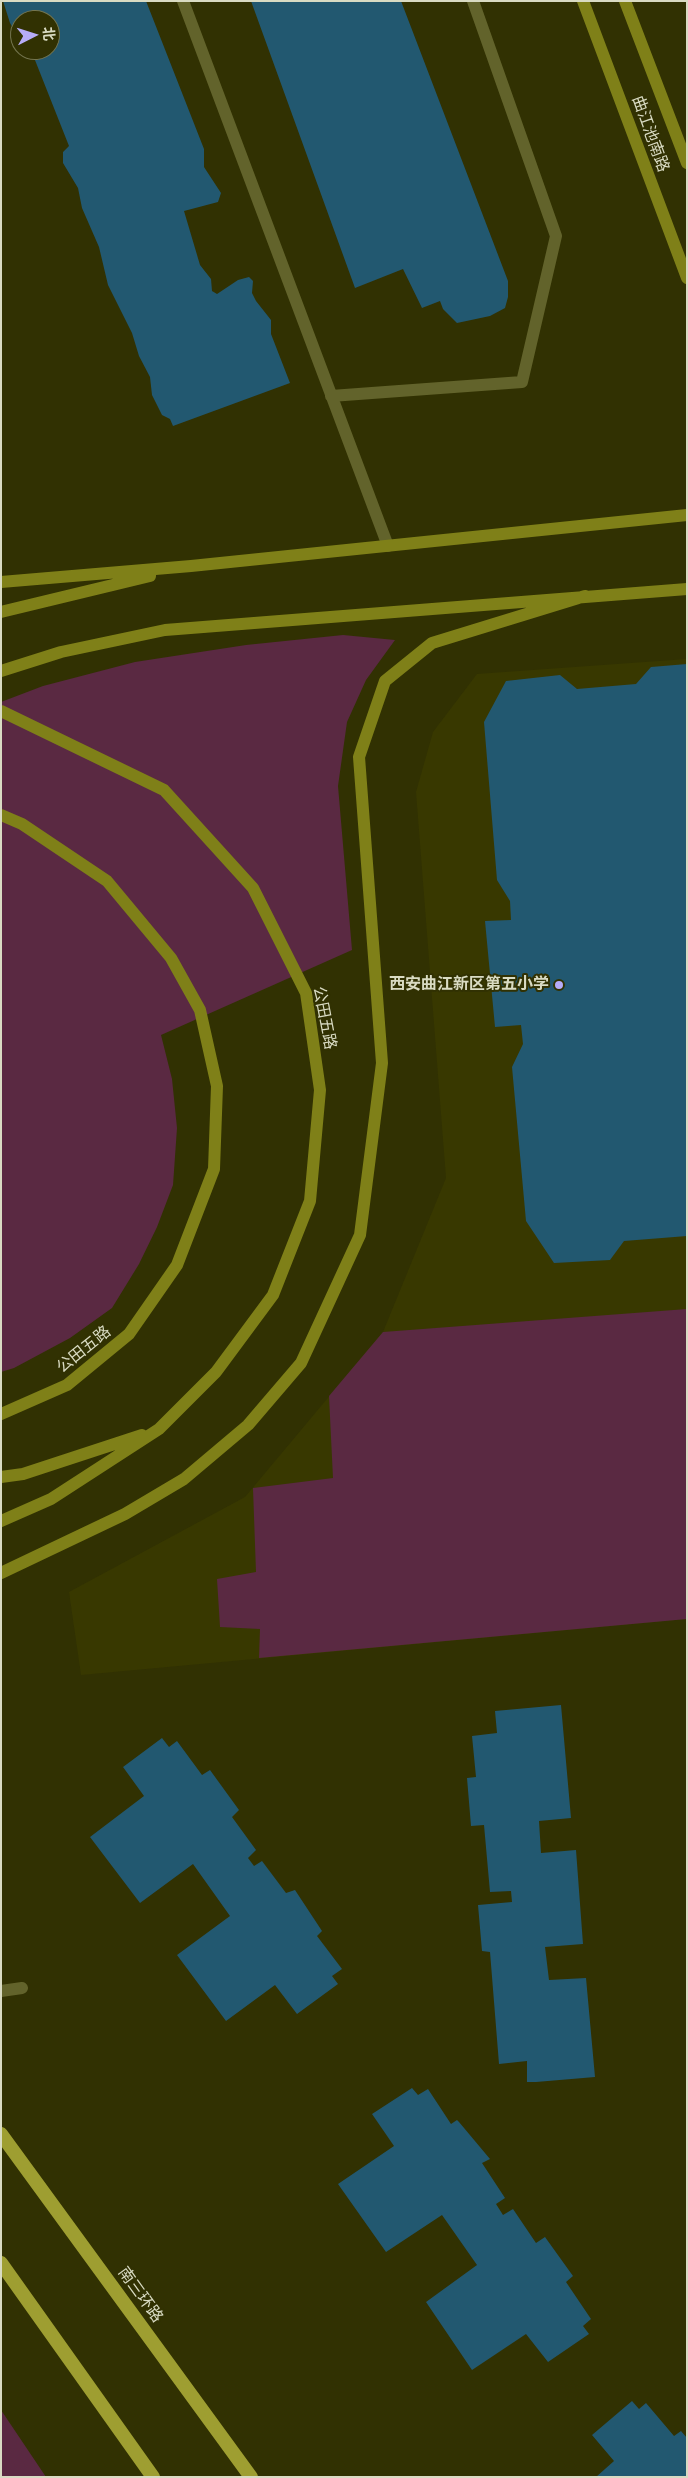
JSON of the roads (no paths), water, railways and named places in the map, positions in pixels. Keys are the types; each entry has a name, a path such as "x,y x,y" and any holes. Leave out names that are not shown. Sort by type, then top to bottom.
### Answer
{"highway":[{"name":"南三环路","path":"1,2134 251,2477"},
{"path":"1,2263 153,2477"}],"main road":[{"name":"曲江池南路","path":"583,1 687,278"},
{"name":"曲江池南路","path":"625,1 687,163"},
{"path":"1,582 191,566 687,515"},
{"path":"1,612 191,566"},
{"path":"1,671 61,652 165,630 687,589"},
{"path":"1,1573 124,1514 184,1479 248,1425 301,1364 360,1235 382,1063 359,757 385,681 432,643 585,596"},
{"name":"公田五路","path":"1,711 164,790 253,888 306,992 320,1090 310,1202 273,1296 216,1372 159,1429"},
{"name":"公田五路","path":"1,815 22,824 107,881 171,958 200,1010 217,1086 214,1169 177,1265 129,1334 67,1385 1,1414"},
{"path":"1,1477 23,1474 159,1429"},
{"path":"1,1521 51,1499 159,1429"}],"street":[{"path":"182,1 388,546"},
{"path":"331,396 522,382 556,236 473,1"},
{"path":"1,1991 22,1988"}],"place":[{"name":"西安曲江新区第五小学","path":"559,985"}]}
